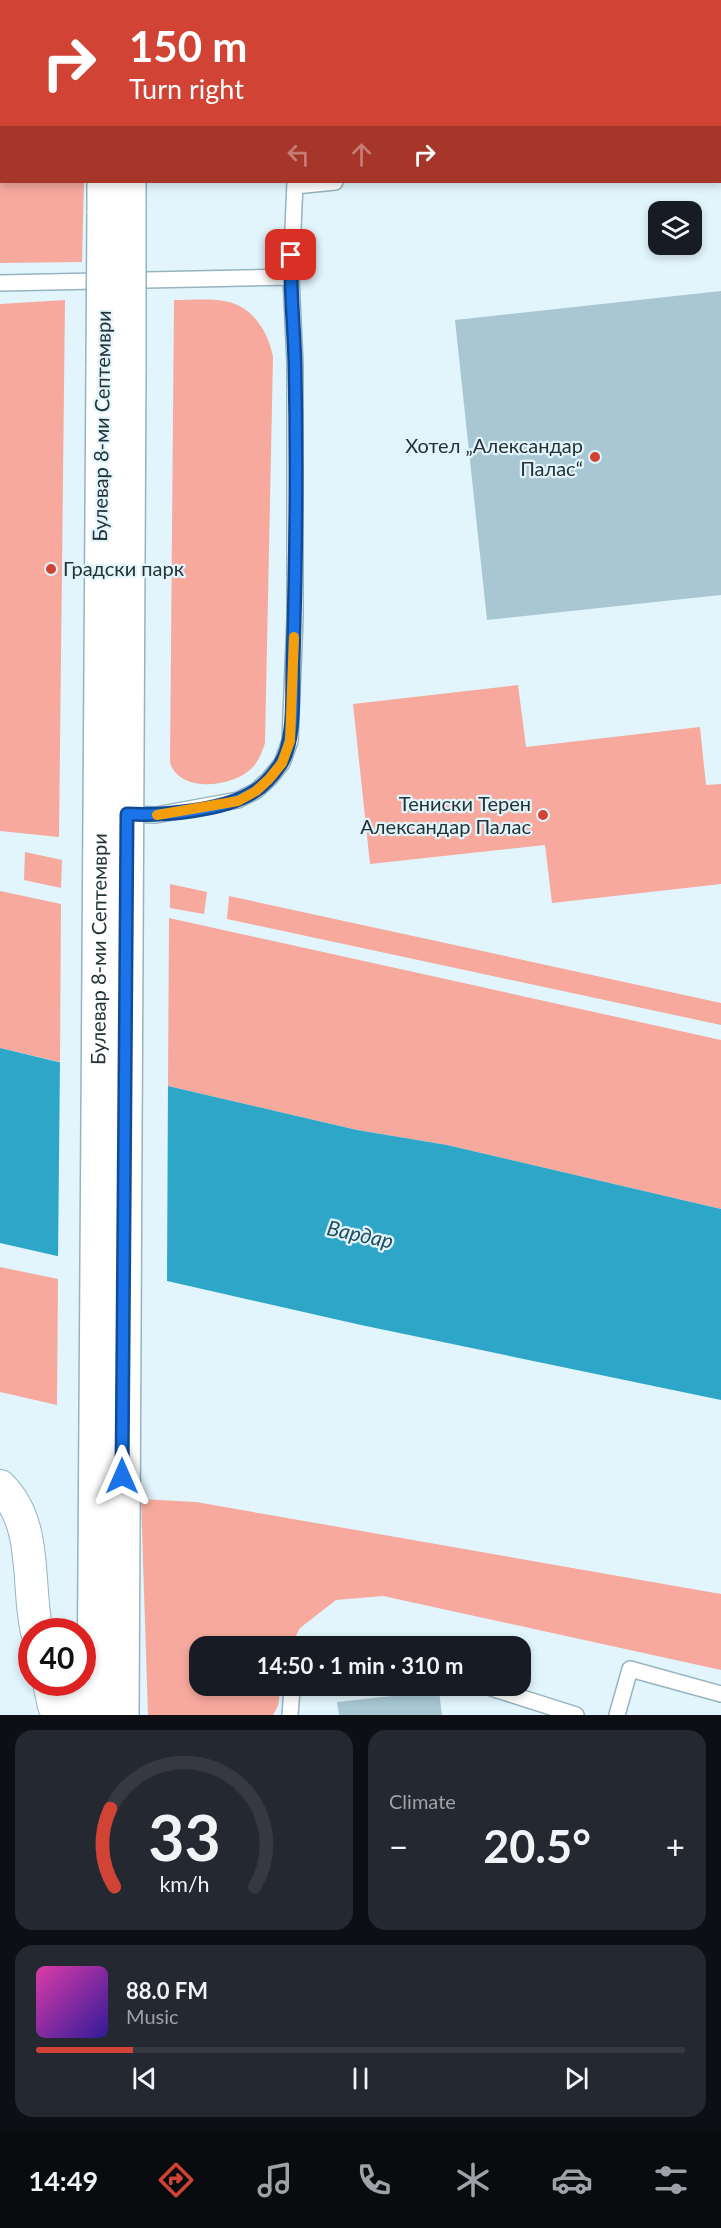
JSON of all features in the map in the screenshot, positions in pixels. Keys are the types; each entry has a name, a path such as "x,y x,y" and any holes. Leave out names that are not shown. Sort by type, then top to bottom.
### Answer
{"street":[{"name":"Булевар 8-ми Септември","path":"104,1712 109,1475 117,196"},
{"name":"Булевар 8-ми Септември","path":"113,866 127,814 116,367"},
{"path":"0,1486 10,1496 21,1521 30,1557 34,1618"},
{"path":"49,1701 104,1712"}],"lane":[{"path":"127,814 156,815 238,801 256,791 269,779 282,763 290,741 295,618 295,364 291,278 295,184 315,183"},
{"path":"0,283 291,278"},
{"path":"617,1715 630,1669 721,1694"},
{"path":"290,1715 291,1696"},
{"path":"516,1696 576,1715"}],"shaded area":[{"path":"0,183 84,183 82,262 0,263"},
{"name":"Градски парк","path":"65,300 59,837 0,831 0,304"},
{"path":"174,300 216,300 238,305 259,323 268,340 273,357 265,743 252,768 233,780 221,783 196,783 185,780 176,773 170,763"},
{"name":"Тениски Терен Александар Палас","path":"518,685 526,747 700,727 706,785 721,784 721,884 552,903 545,845 370,864 353,704"},
{"path":"25,852 62,860 61,888 24,880"},
{"path":"170,884 207,892 204,914 170,908"},
{"path":"0,891 61,904 60,1062 0,1048"},
{"path":"229,896 721,1003 721,1025 227,919"},
{"path":"169,918 721,1040 721,1209 447,1145 357,1130 168,1086"},
{"path":"0,1267 58,1279 57,1405 0,1392"},
{"path":"141,1499 196,1502 721,1594 721,1670 383,1596 336,1600 300,1628 296,1636 189,1636 189,1696 280,1696 278,1706 273,1715 148,1715"}],"water":[{"name":"Вардар","path":"0,1048 357,1130 447,1145 721,1209 721,1400 361,1325 0,1243"}],"pier":[{"path":"60,1059 168,1083 167,1282 58,1259"}],"building":[{"name":"Хотел „Александар Палас“","path":"721,291 721,595 487,620 455,320"},
{"path":"393,1696 440,1696 442,1715 339,1715 337,1702"}],"slow traffic":[{"path":"157,815 238,801 256,791 282,763 290,741 294,637"}],"place":[{"name":"Хотел „Александар Палас“","path":"595,457"},
{"name":"Градски парк","path":"51,569"},
{"name":"Тениски Терен Александар Палас","path":"543,815"}],"route":[{"path":"122,1476 127,814 156,815 238,801 256,791 269,779 282,763 290,741 295,618 295,364 291,255"}]}
